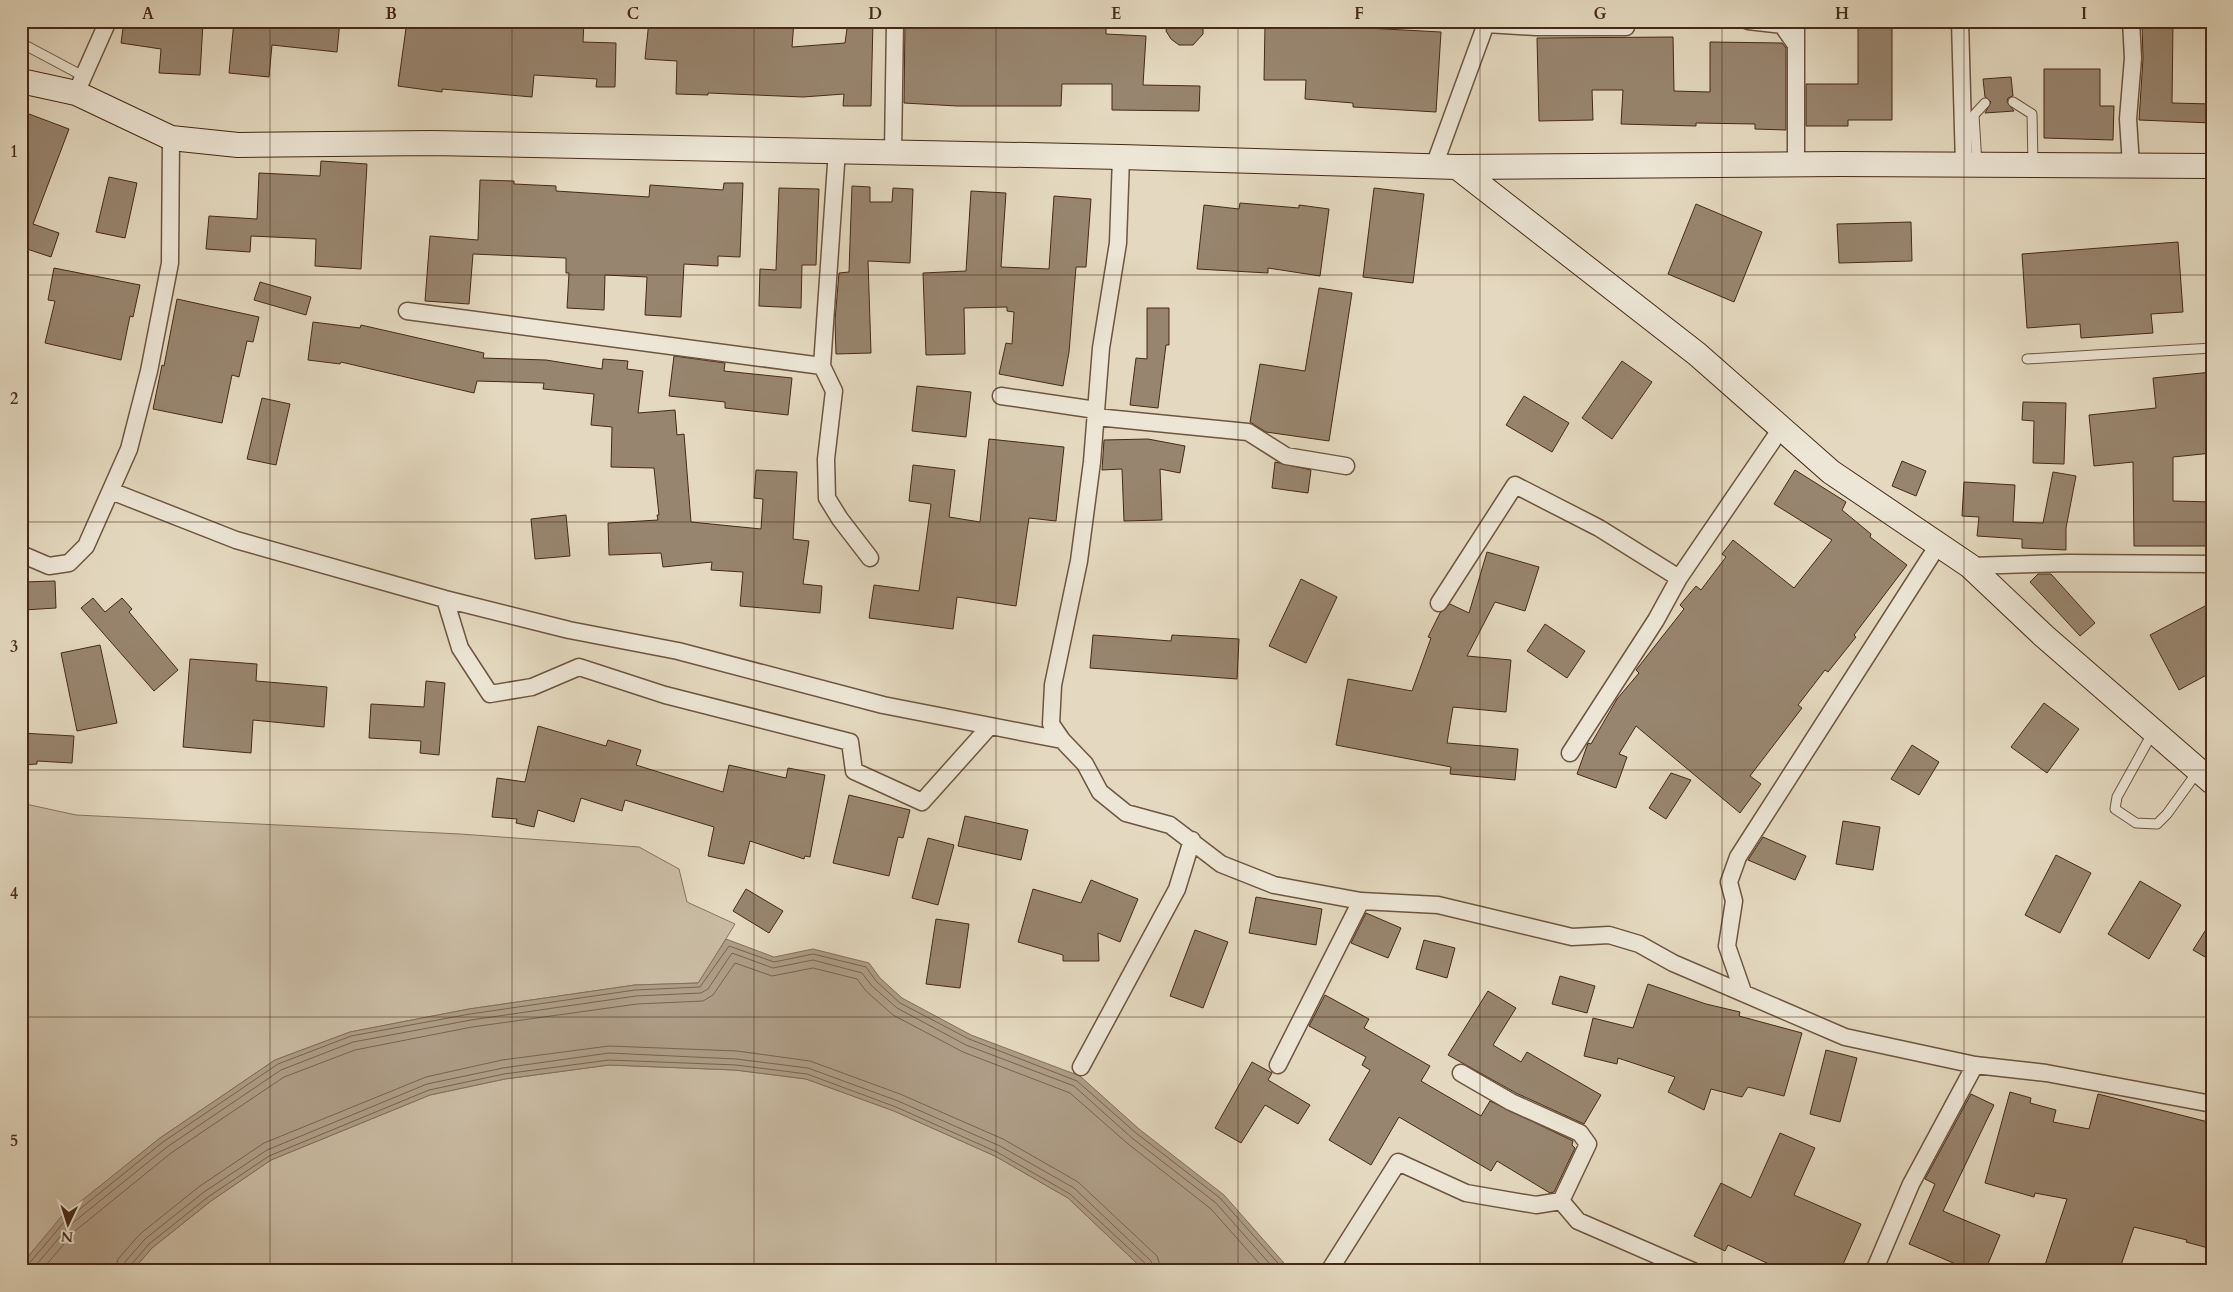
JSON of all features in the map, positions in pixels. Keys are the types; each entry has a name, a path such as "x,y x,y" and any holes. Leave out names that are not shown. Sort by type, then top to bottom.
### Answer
{"street":[{"path":"79,84 108,21"},
{"path":"892,152 894,21"},
{"path":"1748,21 1782,25 1796,45"},
{"path":"1796,21 1796,164"},
{"path":"1960,21 1970,165"},
{"path":"2131,21 2133,58 2128,119 2131,165"},
{"path":"1446,166 1486,23 1546,28 1626,27"},
{"path":"21,81 79,84 171,138 238,145 432,143 837,150 1446,166 1796,164 2212,166"},
{"path":"21,554 49,566 69,563 86,546 129,449 149,372 170,263 171,138"},
{"path":"837,150 822,366 834,391 826,459 827,498 840,519 870,558"},
{"path":"1120,157 1118,243 1101,348 1096,413 1079,561 1053,685 1051,724 1062,740 1085,764 1100,792 1126,813 1170,825 1221,864 1274,885 1361,901 1438,906 1572,936 1609,935 1639,944 1672,963 1845,1037 1975,1065 2046,1073 2212,1104"},
{"path":"1446,166 1696,354 1782,427 1831,472 1970,566 2044,636 2205,776"},
{"path":"407,311 822,366"},
{"path":"1001,396 1096,413 1248,432 1286,456 1346,466"},
{"path":"1570,752 1656,620 1679,578 1782,427"},
{"path":"1440,602 1515,485 1599,528 1679,578"},
{"path":"111,491 236,540 445,599 569,630 678,651 883,705 1062,740"},
{"path":"1743,992 1727,946 1734,901 1729,882 1738,856 1938,544"},
{"path":"1970,566 2068,563 2212,564"},
{"path":"445,599 460,648 490,694 532,687 579,667 665,695 850,742 854,770 922,802 990,726"},
{"path":"1081,1066 1177,889 1192,840"},
{"path":"1278,1065 1361,901"},
{"path":"1874,1271 1910,1184 1975,1065"},
{"path":"1461,1073 1511,1102 1580,1133 1588,1144 1561,1201"},
{"path":"1329,1271 1398,1162 1466,1193 1536,1205 1561,1201"},
{"path":"1561,1201 1578,1221 1693,1271"}],"lane":[{"path":"21,43 79,84"},
{"path":"2013,102 2032,114 2033,166"},
{"path":"1970,165 1974,116 1985,103"},
{"path":"2027,359 2212,348"},
{"path":"2153,732 2117,797 2115,809 2136,823 2157,824 2205,776"}],"shaded area":[{"path":"21,803 76,815 460,834 639,847 679,869 687,902 735,924 699,983 635,985 469,1009 350,1032 275,1060 160,1138 62,1217 21,1265"},
{"path":"609,1065 735,1070 806,1079 894,1111 995,1156 1068,1198 1145,1271 132,1271 152,1248 211,1201 271,1160 430,1095 505,1079"}],"water":[{"path":"726,939 774,957 813,949 869,963 880,978 902,998 971,1035 1080,1076 1139,1129 1224,1195 1291,1271 1145,1271 1068,1198 995,1156 894,1111 806,1079 735,1070 609,1065 505,1079 430,1095 271,1160 211,1201 152,1248 132,1271 21,1271 21,1265 61,1217 160,1138 275,1060 350,1032 469,1009 635,985 698,983"}],"building":[{"path":"124,21 203,23 200,75 159,73 161,49 121,43"},
{"path":"234,21 340,21 337,52 272,45 269,77 229,73"},
{"path":"407,21 584,21 583,42 616,43 615,87 596,87 597,79 534,75 532,97 442,89 442,92 398,86"},
{"path":"649,21 794,21 792,47 845,43 848,21 873,21 871,106 843,106 844,94 803,97 708,93 708,95 676,94 677,61 645,59"},
{"path":"905,21 1106,21 1106,34 1146,36 1143,85 1200,86 1199,111 1112,110 1112,84 1062,84 1061,106 957,106 904,103"},
{"path":"1168,21 1203,21 1203,34 1193,45 1179,45 1171,39 1166,31"},
{"path":"1312,21 1348,21 1347,27 1441,32 1436,112 1353,107 1353,103 1305,99 1306,80 1264,80 1265,25 1311,25"},
{"path":"2142,22 2173,23 2172,103 2212,104 2212,123 2139,120 2143,59"},
{"path":"1858,24 1892,24 1892,120 1848,120 1848,126 1806,126 1806,84 1858,84"},
{"path":"1673,37 1674,91 1710,92 1710,42 1782,43 1786,48 1786,130 1755,129 1755,124 1696,123 1696,126 1621,124 1623,90 1592,90 1593,120 1539,121 1537,38"},
{"path":"2044,69 2100,69 2100,106 2114,106 2113,140 2044,138"},
{"path":"2011,77 2013,96 2008,98 2007,102 2014,111 1985,113 1991,102 1985,97 1983,79"},
{"path":"21,111 69,129 33,224 59,233 51,257 24,248 21,252"},
{"path":"321,161 367,164 361,269 315,266 316,239 251,236 250,252 206,249 209,216 257,219 259,173 320,176"},
{"path":"109,177 137,183 125,238 96,232"},
{"path":"480,180 514,181 514,184 556,186 556,191 649,197 650,185 723,190 724,183 743,183 740,257 718,256 718,266 684,264 681,317 645,315 647,277 605,275 604,310 567,308 569,273 566,273 566,258 473,254 469,304 425,301 430,236 478,240"},
{"path":"852,186 870,187 870,202 892,202 893,188 913,189 910,263 868,261 871,353 836,354 835,320 839,273 849,272"},
{"path":"779,188 819,189 816,265 802,265 801,308 759,306 760,269 776,270"},
{"path":"1374,188 1424,194 1413,283 1363,277"},
{"path":"971,191 1006,193 1001,267 1049,269 1054,196 1091,199 1086,267 1076,267 1069,352 1063,386 999,374 1006,343 1012,344 1014,312 1007,311 1007,307 964,308 965,354 926,355 923,273 966,271"},
{"path":"1240,203 1299,208 1299,205 1329,209 1320,276 1268,268 1268,273 1197,269 1204,205 1239,209"},
{"path":"1696,204 1762,232 1734,302 1668,274"},
{"path":"1911,222 1912,261 1839,263 1837,224"},
{"path":"2178,242 2183,312 2151,314 2153,333 2081,338 2080,324 2027,328 2022,254"},
{"path":"54,268 140,285 133,317 130,316 121,360 45,343 55,301 48,300"},
{"path":"260,282 311,297 306,315 254,300"},
{"path":"1319,288 1352,293 1329,441 1266,432 1250,422 1260,364 1305,371"},
{"path":"177,299 259,317 253,342 247,341 239,377 232,375 222,423 153,409 162,365 164,366"},
{"path":"1147,308 1169,308 1169,345 1166,345 1158,408 1130,405 1136,358 1147,359"},
{"path":"313,322 360,328 361,325 484,353 483,358 546,360 602,369 603,359 628,361 627,369 643,371 638,413 675,410 677,435 684,434 691,522 761,529 763,499 754,498 756,470 797,472 793,539 809,541 803,584 822,586 820,613 740,606 743,572 711,570 712,562 663,567 661,553 609,555 608,523 658,520 657,515 659,515 654,468 611,467 612,427 591,425 594,394 543,389 544,383 477,381 474,393 341,362 340,364 308,360"},
{"path":"674,356 725,363 724,371 792,378 788,415 725,408 725,402 669,396"},
{"path":"1622,361 1652,382 1612,439 1582,418"},
{"path":"2212,372 2212,453 2173,457 2173,501 2212,502 2212,546 2134,546 2133,462 2094,466 2089,415 2156,408 2153,378"},
{"path":"917,386 971,392 966,437 912,431"},
{"path":"1524,396 1569,423 1552,452 1506,425"},
{"path":"262,398 290,404 276,465 247,459"},
{"path":"2023,402 2066,403 2064,464 2033,463 2034,421 2022,420"},
{"path":"989,439 1064,447 1056,521 1029,518 1016,606 957,597 953,629 869,618 874,585 919,591 931,504 909,501 913,465 955,470 949,517 980,522"},
{"path":"1148,439 1185,446 1180,473 1160,469 1162,520 1124,521 1122,469 1102,470 1104,440"},
{"path":"1902,461 1926,471 1916,496 1892,486"},
{"path":"1275,462 1311,470 1308,493 1272,488"},
{"path":"1795,470 1846,502 1842,510 1871,534 1870,537 1907,565 1854,635 1856,637 1828,672 1825,670 1798,705 1802,708 1750,776 1761,784 1740,813 1636,726 1619,754 1627,757 1616,788 1577,774 1588,743 1591,744 1617,699 1639,673 1636,670 1684,609 1680,605 1696,586 1701,590 1726,557 1722,554 1733,540 1794,588 1832,540 1774,504"},
{"path":"2053,472 2076,476 2066,528 2066,550 2022,548 2022,539 1977,536 1979,517 1962,516 1964,482 2015,485 2013,522 2043,523"},
{"path":"566,515 570,556 535,559 531,519"},
{"path":"1487,552 1539,567 1525,611 1495,602 1467,656 1511,660 1506,712 1453,707 1447,743 1518,749 1515,780 1450,774 1451,767 1336,745 1348,679 1412,691 1431,638 1428,637 1440,613 1450,604 1469,613"},
{"path":"2038,574 2051,574 2095,623 2080,636 2030,582"},
{"path":"1301,579 1337,597 1306,663 1269,646"},
{"path":"55,581 56,608 24,610 23,582"},
{"path":"93,598 105,612 122,598 132,609 129,612 178,670 154,691 81,608"},
{"path":"2205,606 2212,618 2212,672 2179,690 2150,635"},
{"path":"1545,624 1585,651 1567,678 1527,651"},
{"path":"1093,635 1171,641 1172,635 1239,639 1237,679 1090,668"},
{"path":"100,645 117,723 77,731 61,653"},
{"path":"190,659 257,664 256,681 327,687 324,727 253,720 251,753 183,747"},
{"path":"426,681 445,683 439,755 420,753 421,741 369,738 371,704 424,707"},
{"path":"2044,703 2079,729 2047,773 2011,747"},
{"path":"538,726 606,746 608,740 641,750 636,765 723,792 729,765 786,778 788,768 825,775 810,857 805,856 804,859 750,841 744,864 708,856 714,827 625,800 622,811 581,798 574,822 538,810 534,827 516,823 517,819 492,817 497,778 525,782"},
{"path":"21,733 74,736 72,763 37,761 37,764 21,765"},
{"path":"1912,745 1939,762 1919,795 1891,779"},
{"path":"1671,773 1691,780 1666,819 1649,808"},
{"path":"849,795 910,810 903,838 898,837 889,876 833,863"},
{"path":"965,816 1028,830 1021,860 958,846"},
{"path":"1843,821 1880,827 1873,870 1836,864"},
{"path":"1763,837 1806,856 1795,880 1748,860"},
{"path":"928,838 954,845 938,905 912,898"},
{"path":"2056,855 2091,873 2060,933 2025,915"},
{"path":"1091,880 1138,899 1120,942 1098,933 1099,961 1063,961 1063,955 1018,942 1033,889 1081,903"},
{"path":"2140,881 2181,905 2149,959 2108,934"},
{"path":"746,889 783,911 769,933 733,911"},
{"path":"1256,897 1322,909 1316,945 1249,933"},
{"path":"1366,913 1401,928 1388,958 1351,943"},
{"path":"936,919 969,924 960,988 926,984"},
{"path":"2212,920 2212,961 2193,950"},
{"path":"1195,930 1228,942 1203,1008 1170,996"},
{"path":"1424,940 1455,948 1447,978 1416,969"},
{"path":"1560,976 1595,986 1587,1013 1552,1004"},
{"path":"1648,984 1706,1004 1740,1012 1739,1016 1802,1033 1784,1096 1748,1087 1742,1097 1711,1089 1704,1110 1668,1092 1675,1077 1618,1058 1617,1064 1584,1056 1593,1018 1633,1028"},
{"path":"1488,991 1516,1008 1493,1045 1521,1062 1527,1052 1601,1095 1584,1124 1516,1093 1448,1055"},
{"path":"1325,995 1369,1019 1364,1028 1430,1066 1421,1081 1481,1116 1490,1101 1573,1141 1572,1145 1575,1148 1554,1192 1550,1193 1497,1161 1491,1171 1399,1117 1371,1165 1329,1140 1370,1070 1362,1065 1366,1057 1309,1026"},
{"path":"1826,1050 1857,1058 1840,1122 1810,1114"},
{"path":"1252,1062 1272,1073 1268,1080 1310,1105 1298,1124 1265,1105 1241,1143 1215,1128"},
{"path":"2010,1092 2031,1098 2030,1103 2056,1110 2053,1122 2089,1129 2098,1094 2212,1123 2212,1249 2186,1242 2187,1240 2134,1227 2119,1271 2043,1271 2067,1199 2035,1193 2034,1197 1985,1183"},
{"path":"1971,1094 1994,1105 1943,1211 2000,1235 1985,1271 1972,1271 1909,1244 1935,1184 1925,1179"},
{"path":"1780,1133 1815,1148 1794,1195 1861,1224 1840,1271 1784,1271 1728,1245 1725,1251 1694,1236 1721,1183 1751,1198"}]}
